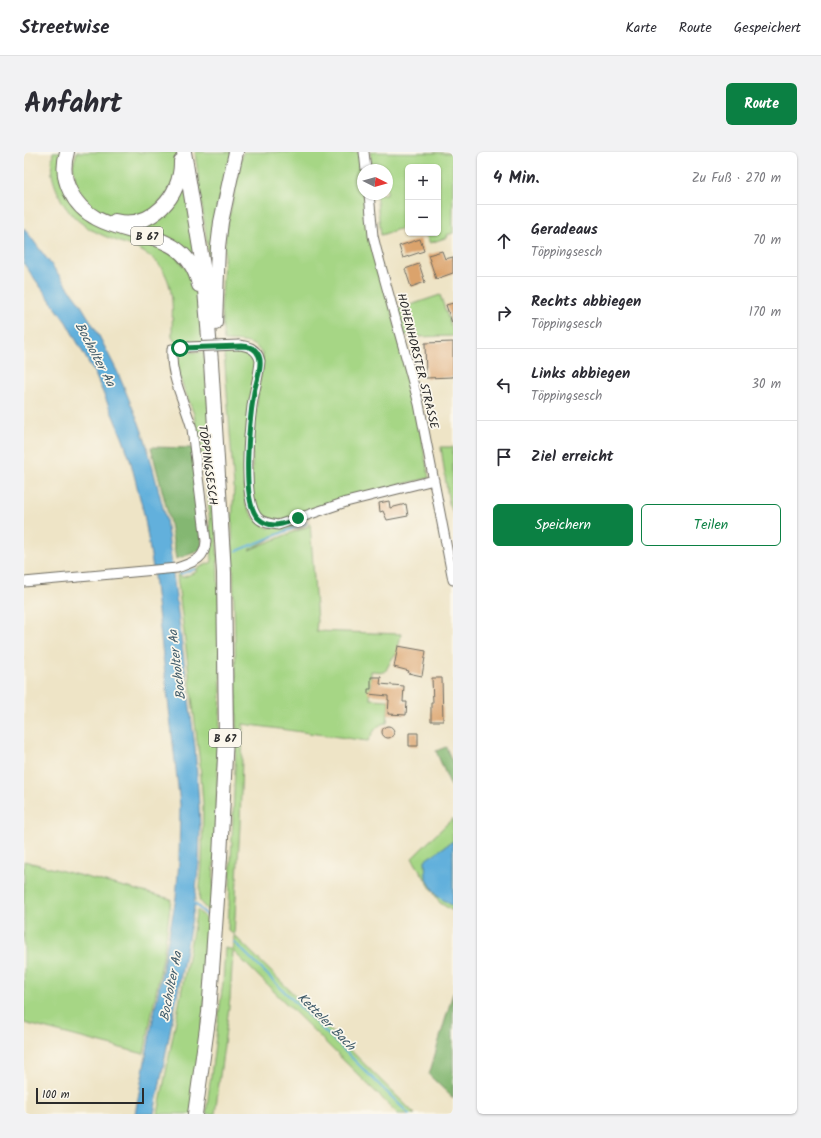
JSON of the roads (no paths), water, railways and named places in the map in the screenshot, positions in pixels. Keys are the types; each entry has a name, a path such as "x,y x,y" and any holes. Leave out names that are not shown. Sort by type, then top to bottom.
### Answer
{"highway":[{"name":"B 67","path":"67,152 65,170 67,186 74,199 83,210 95,219 163,240 190,261 197,278 201,295 211,362"},
{"name":"B 67","path":"73,152 70,166 71,182 77,197 90,211 106,219 123,223 146,218 160,210 170,199 178,185 181,168 180,152"},
{"name":"B 67","path":"184,152 202,266 211,362 224,573 226,736 220,857 209,1013 195,1114"},
{"name":"B 67","path":"190,152 207,266 223,427 230,572 231,736 226,854 214,1006 202,1114"},
{"name":"B 67","path":"214,338 219,241 236,152"}],"street":[{"path":"364,152 365,164"},
{"name":"HOHENHORSTER STRASSE","path":"370,200 373,236 419,404 453,580"},
{"name":"TÖPPINGSESCH","path":"24,582 178,568 202,556 206,549 206,545 192,429 175,382 171,358 172,349 188,347 248,346 253,348 257,353 260,361 250,423 248,474 250,500 253,510 258,518 267,524 278,526 346,502 434,480"}],"water":[{"name":"Bocholter Aa","path":"24,228 79,302 96,330 117,371 147,446 166,519 195,747 200,830 199,862 194,908 154,1114 135,1114 176,898 179,861 180,805 153,568 144,514 130,459 122,437 95,374 66,322 24,264"},
{"path":"453,841 453,906 437,896 426,878 425,860"}],"waterway":[{"path":"237,551 306,523"},
{"path":"180,574 195,569"},
{"path":"193,902 208,916"},
{"name":"Ketteler Bach","path":"234,942 409,1114"}]}
